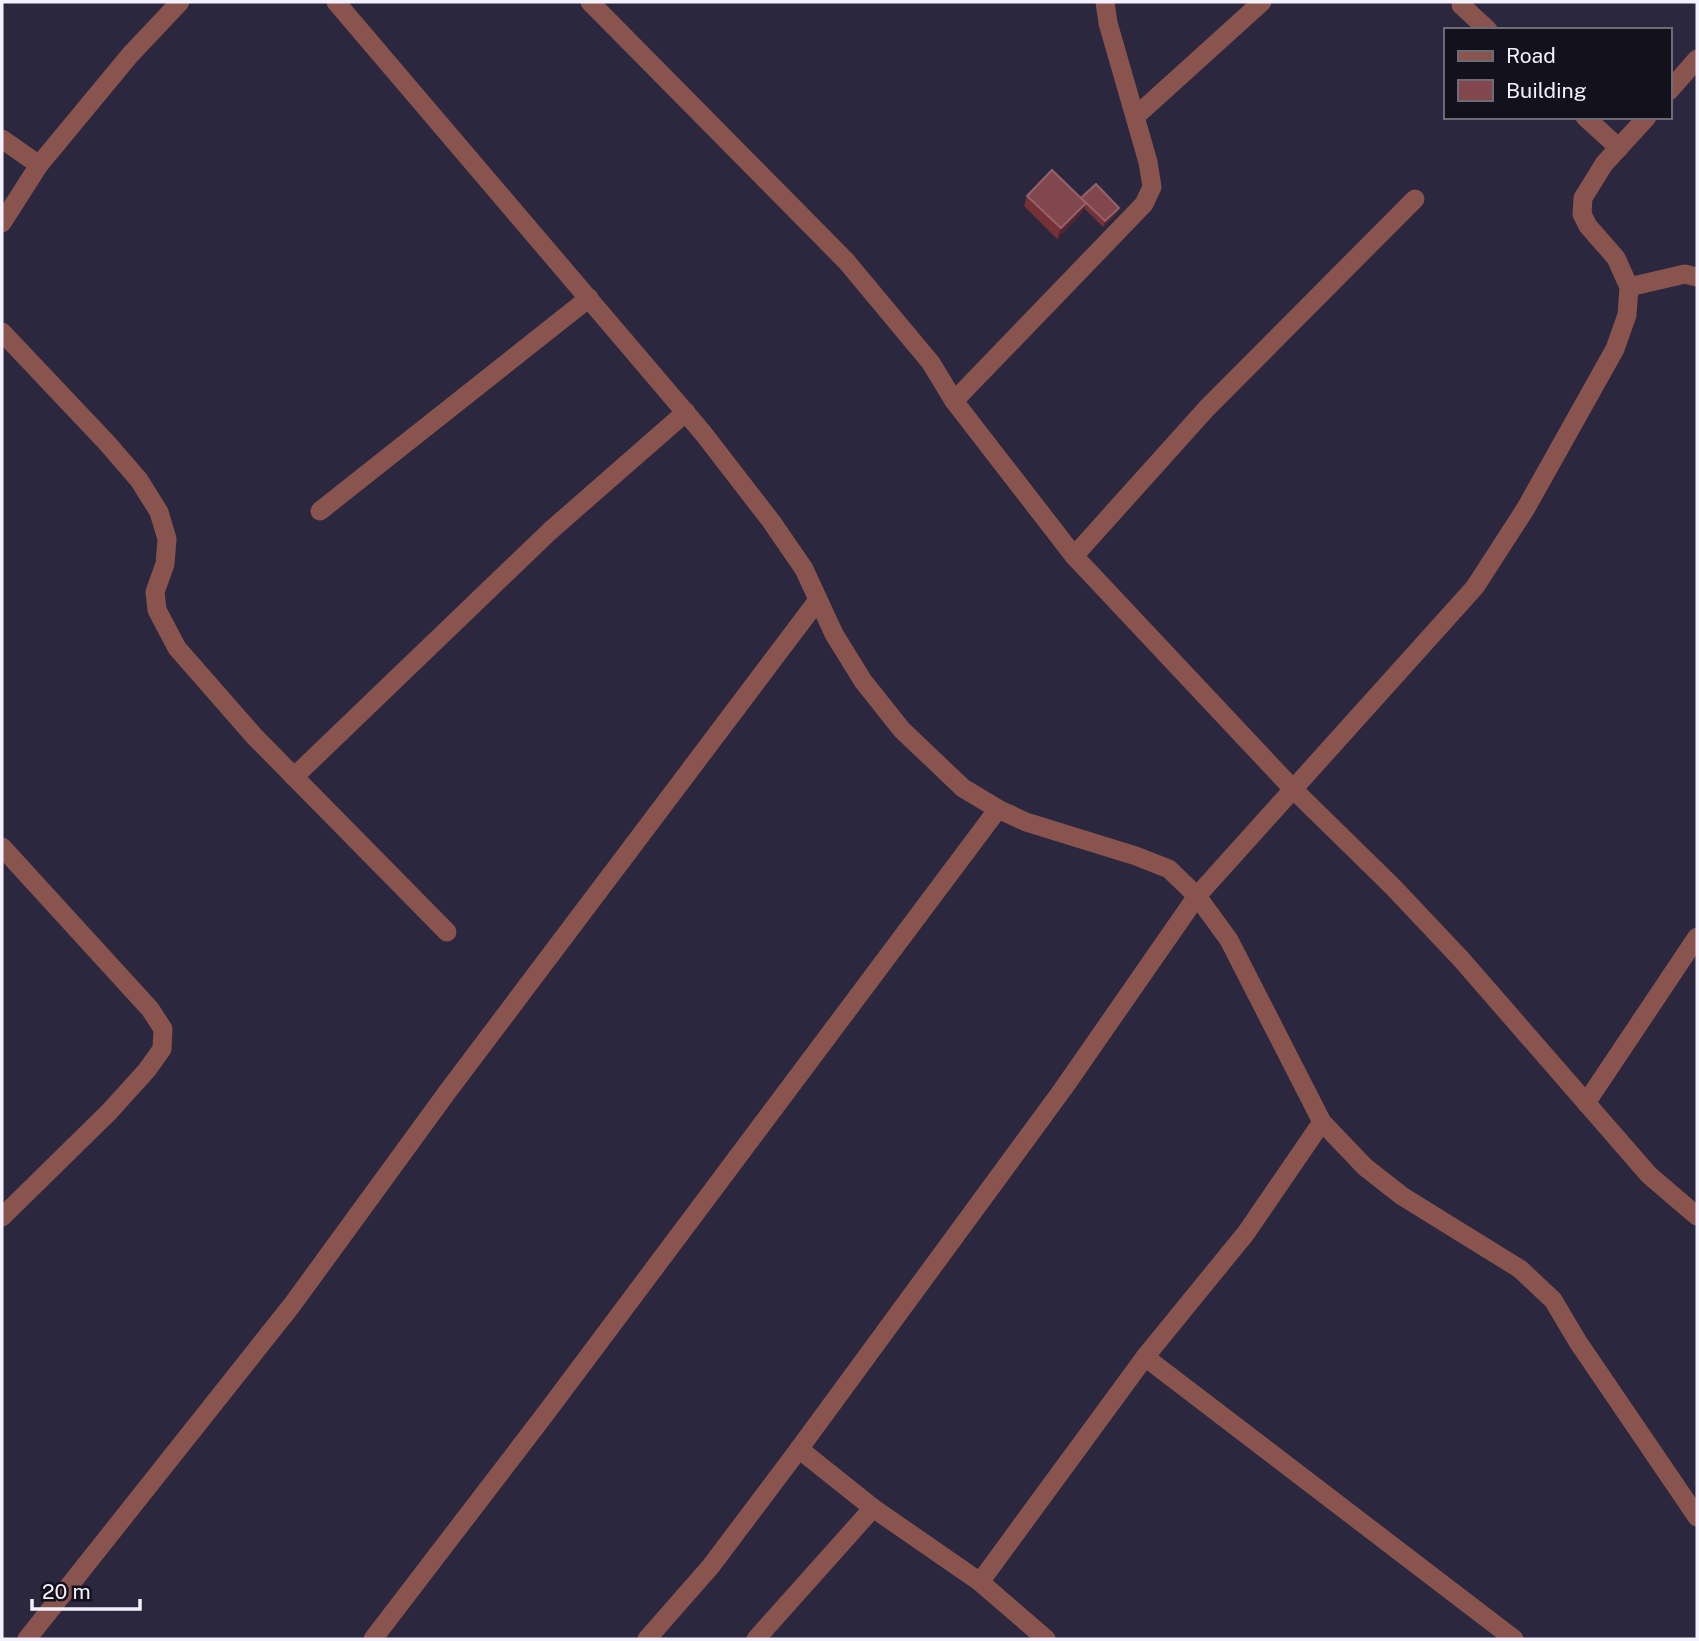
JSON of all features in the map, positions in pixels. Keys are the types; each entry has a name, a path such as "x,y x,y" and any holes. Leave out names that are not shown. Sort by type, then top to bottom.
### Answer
{"street":[{"path":"2,223 39,165 130,55 180,2"},
{"path":"336,2 686,412 771,521 804,569 834,634 863,681 902,730 963,788 998,809 1026,822 1169,869 1197,896 1229,940 1322,1122 1365,1167 1402,1196 1520,1269 1553,1300 1578,1342 1697,1517"},
{"path":"590,2 846,261 931,363 954,401 1074,556 1293,789 1453,950 1648,1175 1697,1216"},
{"path":"954,401 1144,204 1152,187 1148,162 1108,23 1105,2"},
{"path":"1136,116 1262,2"},
{"path":"1461,5 1486,28"},
{"path":"1671,89 1697,59"},
{"path":"1587,119 1619,148"},
{"path":"647,1639 711,1566 799,1448 1063,1089 1197,896 1475,587 1526,508 1615,349 1627,316 1629,287 1616,258 1588,226 1582,214 1583,198 1604,164 1645,119"},
{"path":"2,139 39,165"},
{"path":"1074,556 1207,408 1415,199"},
{"path":"1629,287 1685,274 1697,277"},
{"path":"320,512 589,298"},
{"path":"2,332 107,443 139,480 159,512 167,539 165,564 155,592 157,610 177,648 254,736 447,932"},
{"path":"294,777 550,531 686,412"},
{"path":"27,1639 292,1305 448,1091 818,600"},
{"path":"373,1639 546,1413 998,809"},
{"path":"2,847 150,1009 163,1029 162,1049 147,1070 109,1112 2,1217"},
{"path":"1587,1103 1697,937"},
{"path":"980,1582 1145,1357 1246,1233 1322,1122"},
{"path":"1145,1357 1514,1639"},
{"path":"799,1448 873,1508 980,1582 1046,1639"},
{"path":"756,1639 873,1508"}],"building":[{"path":"1052,170 1086,203 1061,228 1027,196"},
{"path":"1096,184 1119,208 1105,221 1081,198"}]}
